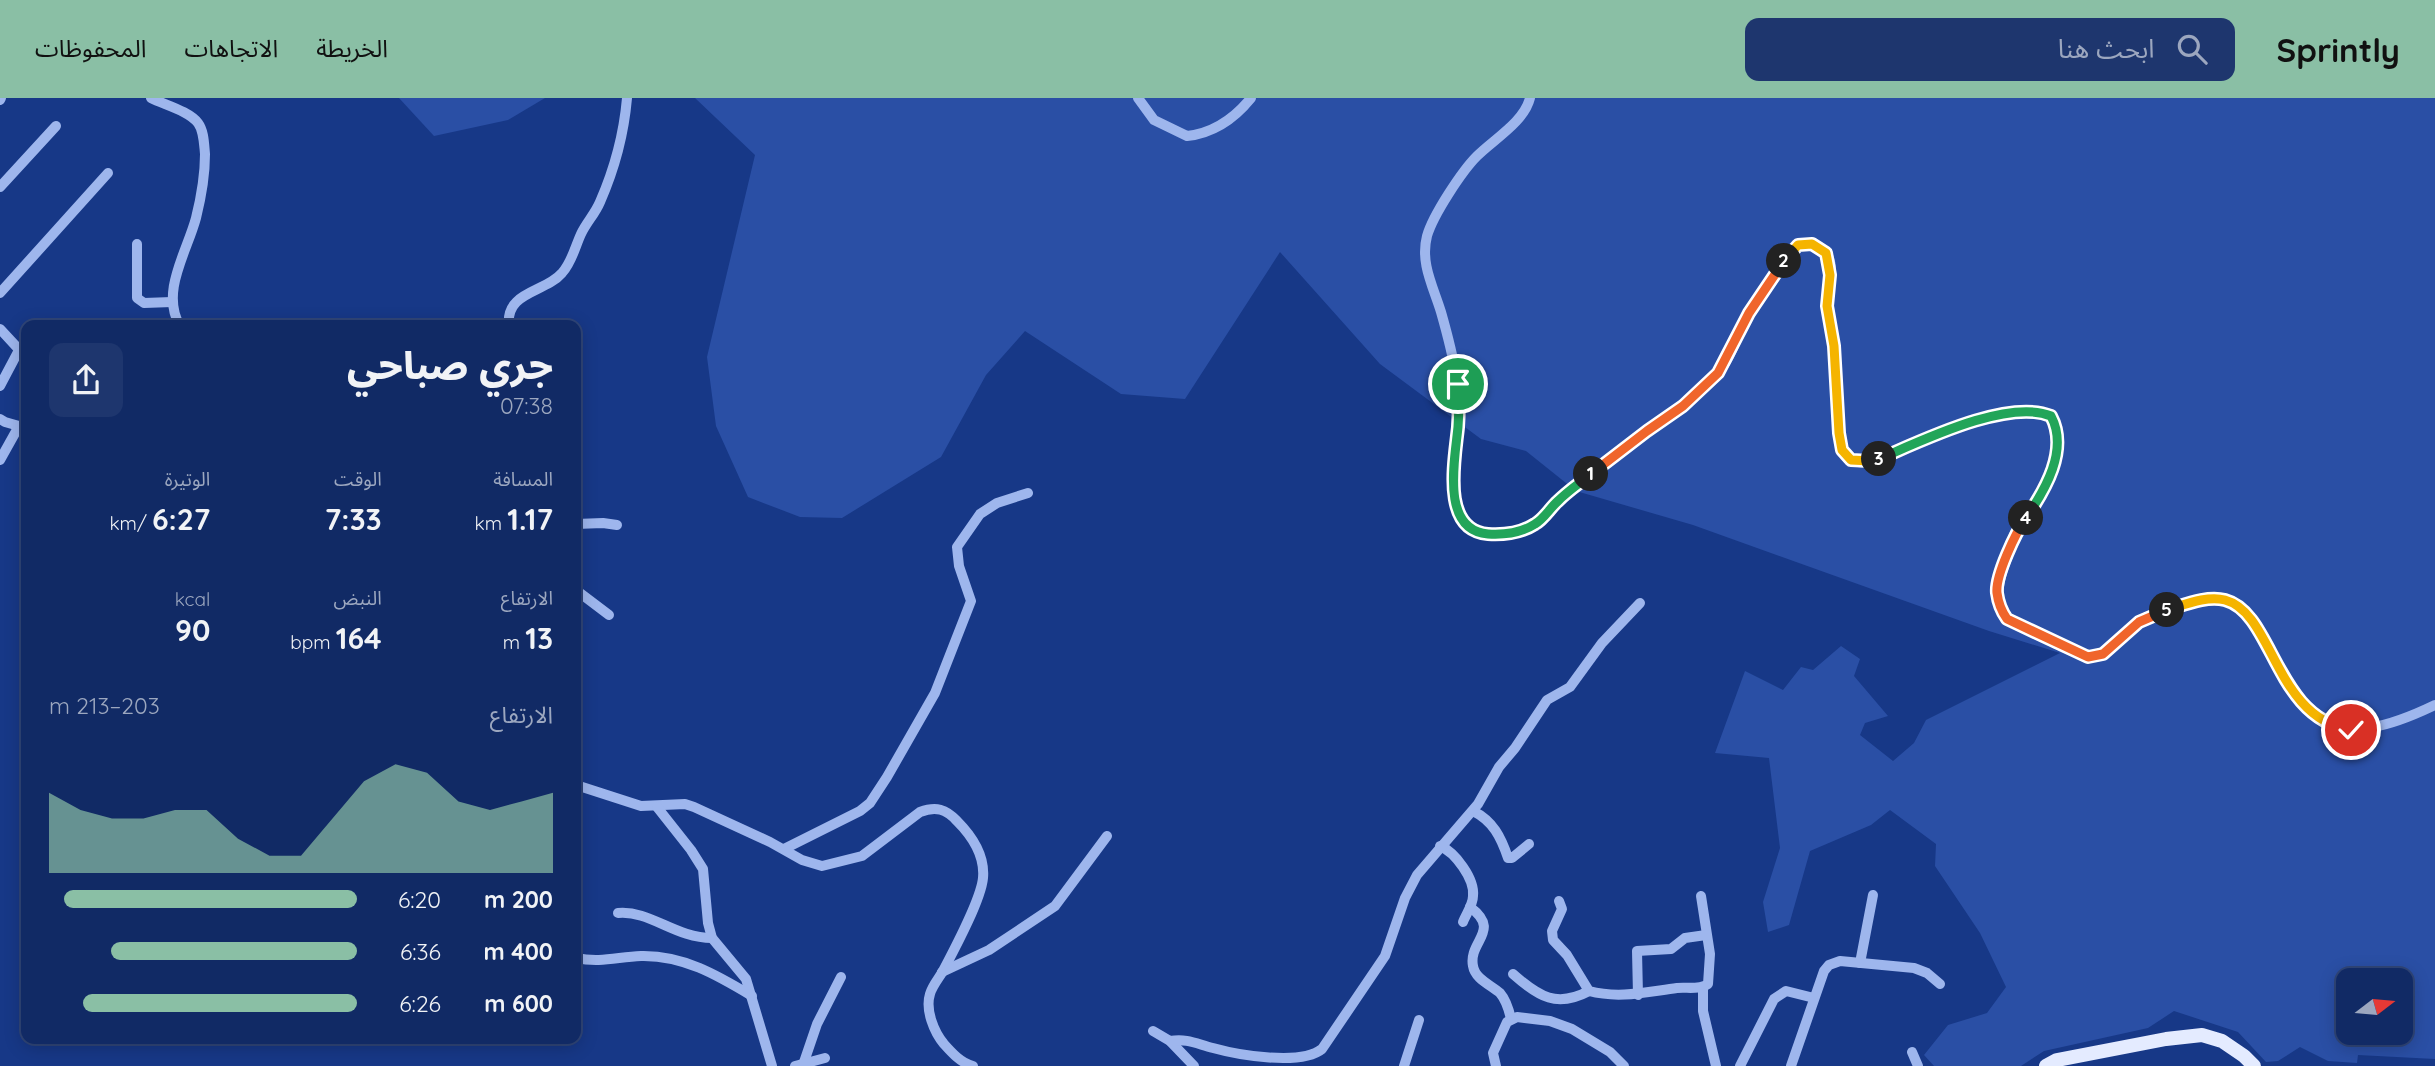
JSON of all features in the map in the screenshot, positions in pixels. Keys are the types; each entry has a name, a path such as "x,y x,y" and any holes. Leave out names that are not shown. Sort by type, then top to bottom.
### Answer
{"main road":[{"path":"2046,1066 2066,1058 2202,1035 2222,1041 2254,1066"}],"street":[{"path":"151,98 192,117 202,128 203,180 196,219 174,285 172,302 177,320"},
{"path":"509,320 513,304 562,274 582,232 600,204 621,134 627,98"},
{"path":"1138,98 1153,120 1187,136 1218,127 1251,98"},
{"path":"1530,98 1511,125 1461,173 1428,233 1423,259 1444,325 1458,384 1459,413 1453,466 1455,498 1461,518 1473,530 1508,534 1538,523 1567,493 1683,406 1721,368 1749,313 1785,258 1798,245 1812,244 1826,253 1828,258 1830,289 1827,306 1834,346 1839,433 1842,450 1848,458 1859,462 1871,461 1937,435 2013,412 2040,411 2051,416 2057,426 2057,446 2051,474 2043,493 2015,533 1998,583 1997,592 2007,619 2088,657 2103,654 2139,622 2150,616 2188,603 2225,600 2246,613 2285,681 2322,721 2351,730 2366,728 2414,715 2435,705"},
{"path":"0,187 55,126"},
{"path":"0,293 108,173"},
{"path":"137,244 137,298 144,303 172,302"},
{"path":"0,329 21,353"},
{"path":"0,386 21,355"},
{"path":"0,419 21,426"},
{"path":"0,460 21,430"},
{"path":"784,849 860,811 870,803 934,693 971,601 959,566 957,547 980,514 997,503 1028,493"},
{"path":"581,524 617,525"},
{"path":"581,594 609,615"},
{"path":"1170,1041 1189,1040 1212,1048 1255,1056 1304,1056 1318,1052 1376,972 1391,943 1408,891 1417,875 1473,811 1499,767 1547,700 1570,687 1602,643 1640,603"},
{"path":"581,787 641,806 685,804 784,849 802,860 822,866 862,856 920,812 930,808 942,809 951,814 970,836 977,849 983,864 983,880 960,937 929,995 930,1015 937,1036 951,1052 967,1065 973,1066"},
{"path":"657,807 703,869 712,938 746,978 772,1066"},
{"path":"1473,811 1488,820 1499,835 1508,858 1512,858 1528,844"},
{"path":"942,972 989,950 1055,906 1107,836"},
{"path":"1440,846 1457,858 1471,882 1473,897 1463,922"},
{"path":"1860,963 1873,895"},
{"path":"1513,974 1530,988 1557,1000 1572,998 1589,991 1609,995 1638,995 1703,987 1709,984 1710,954 1701,896"},
{"path":"1559,901 1561,912 1552,931 1553,940 1567,955 1589,991"},
{"path":"1470,907 1480,914 1484,928 1473,960 1474,970 1504,999 1511,1018"},
{"path":"618,913 633,911 687,935 712,938"},
{"path":"1638,995 1637,951 1671,949 1685,938 1706,935"},
{"path":"581,959 594,962 640,956 688,962 752,996"},
{"path":"1791,1066 1824,971 1829,965 1840,961 1914,968 1927,973 1940,984"},
{"path":"799,1064 841,977"},
{"path":"1703,987 1703,1011 1716,1066"},
{"path":"1740,1066 1774,999 1786,991 1815,998"},
{"path":"1550,1021 1557,1000"},
{"path":"1496,1066 1493,1053 1504,1027 1511,1018 1517,1017 1550,1021 1585,1036 1610,1052 1624,1066"},
{"path":"1404,1066 1419,1020"},
{"path":"1153,1031 1170,1041 1194,1066"},
{"path":"1912,1052 1918,1066"},
{"path":"799,1064 825,1058"}],"shaded area":[{"path":"399,98 545,98 508,120 434,136"},
{"path":"695,98 2435,98 2435,1059 2358,1055 2357,1063 2328,1061 2300,1047 2278,1061 2266,1062 2238,1032 2174,1011 2148,1028 2044,1051 2021,1066 1934,1066 1924,1055 1948,1025 1987,1013 2006,987 1980,933 1935,866 1936,844 1890,810 1871,825 1810,851 1789,925 1768,932 1763,902 1780,848 1769,758 1715,753 1745,671 1783,690 1801,667 1813,670 1841,646 1860,659 1854,676 1888,716 1865,723 1860,735 1893,761 1914,743 1926,720 2060,653 1989,631 1693,525 1576,491 1526,451 1481,439 1380,364 1280,252 1185,399 1121,394 1025,331 986,375 941,457 842,518 800,517 748,497 716,426 707,357 755,155"}],"route":[{"path":"1458,384 1459,413 1453,466 1458,511 1473,530 1481,533 1519,532 1538,523 1559,499 1695,396 1718,373 1749,313 1775,278 1785,258 1798,245 1812,244 1826,253 1828,258 1830,289 1827,306 1834,346 1839,433 1842,450 1848,458 1859,462 1880,459 1926,439 2013,412 2040,411 2051,416 2057,426 2059,434 2051,474 2043,493 2015,533 1998,583 1997,592 2007,619 2088,657 2103,654 2139,622 2150,616 2188,603 2225,600 2246,613 2285,681 2310,710 2322,721 2351,730"}]}
